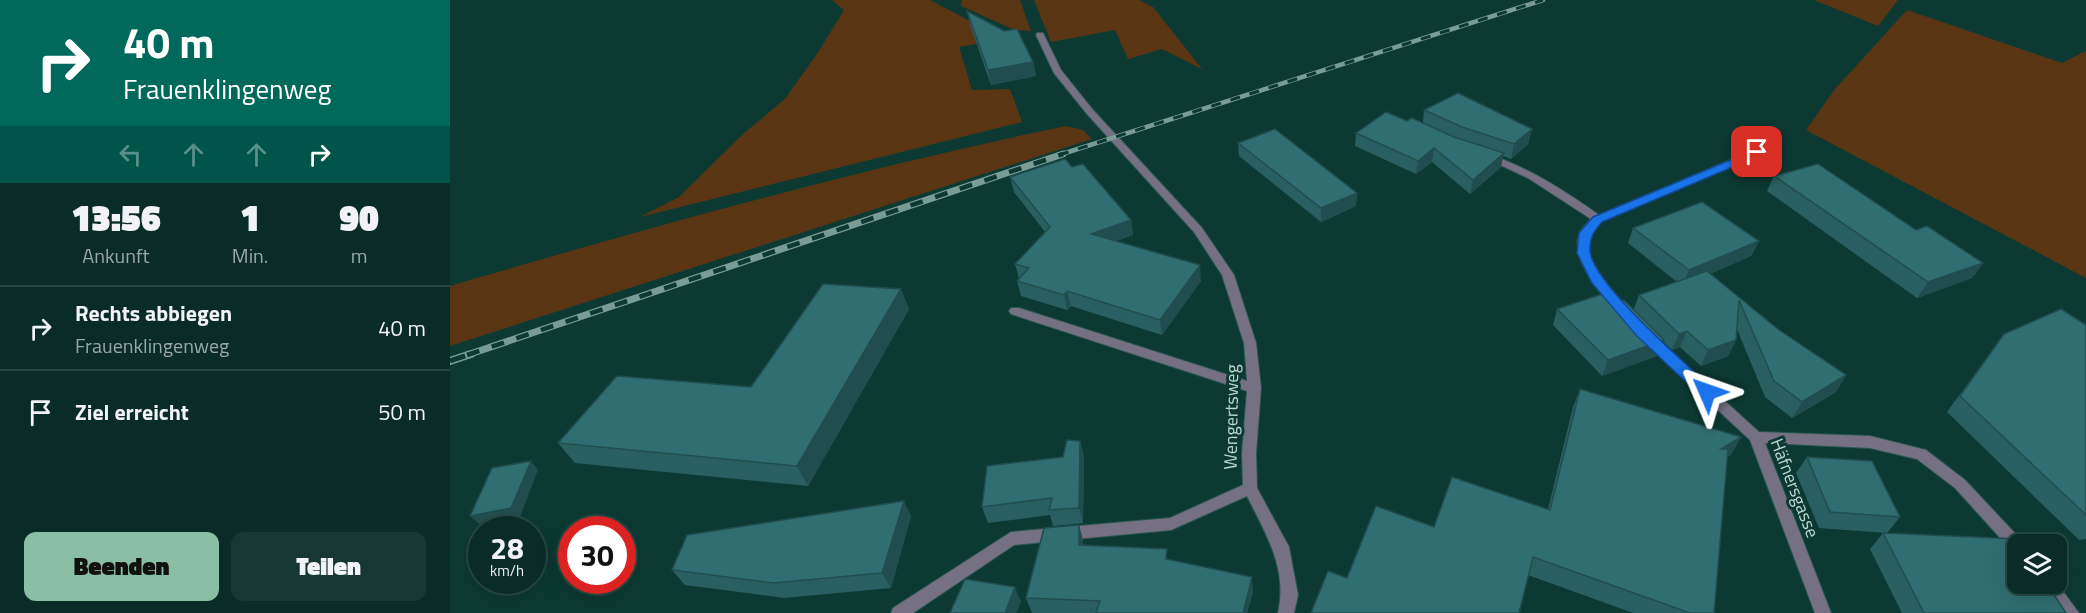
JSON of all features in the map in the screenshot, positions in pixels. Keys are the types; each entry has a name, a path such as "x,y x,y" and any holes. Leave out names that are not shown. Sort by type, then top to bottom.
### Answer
{"street":[{"name":"Wengertsweg","path":"899,613 1011,539 1171,524 1250,488 1249,453 1254,388 1250,343 1228,275 1198,230 1090,112 1057,71 1041,35"},
{"path":"1478,153 1509,164 1552,187 1598,219 1757,152"},
{"name":"Häfnersgasse","path":"1598,219 1585,233 1583,253 1599,283 1637,327 1756,437 1823,613"},
{"path":"1015,311 1254,388"},
{"path":"1756,437 1870,442 1921,454 1960,484 2007,535"},
{"path":"1250,488 1281,548 1290,595 1286,613"},
{"path":"2056,594 2071,613"}],"shaded area":[{"path":"832,0 930,0 1004,39 959,47 972,90 1010,89 1022,122 640,217 679,197 743,134 785,99 819,51 844,10"},
{"path":"962,0 1020,0 1031,31 1015,30 961,6"},
{"path":"1034,0 1139,0 1153,7 1202,69 1162,49 1128,59 1115,30 1051,42"},
{"path":"1814,0 1898,0 1878,26"},
{"path":"1907,10 2062,63 2086,51 2086,278 1806,130 1835,89"},
{"path":"1066,126 1083,130 1092,139 450,346 450,286 833,180"}],"building":[{"path":"967,11 1004,31 1017,29 1033,62 988,70"},
{"path":"1458,93 1532,129 1514,144 1462,127 1424,110"},
{"path":"1386,112 1407,121 1412,118 1454,137 1504,153 1473,180 1434,148 1418,161 1356,133"},
{"path":"1275,129 1357,193 1321,208 1238,143"},
{"path":"1065,159 1072,167 1083,164 1131,220 1091,234 1200,265 1160,320 1067,291 1064,295 1017,281 1029,268 1015,264 1050,227 1010,177"},
{"path":"1818,164 1916,230 1927,226 1983,263 1928,282 1774,176"},
{"path":"1702,202 1759,241 1689,270 1633,228"},
{"path":"1707,271 1779,330 1846,375 1802,402 1774,381 1739,300 1736,340 1708,350 1687,331 1679,334 1639,295"},
{"path":"823,284 901,289 797,466 558,443 617,376 751,387"},
{"path":"1605,293 1616,303 1624,300 1664,340 1608,360 1557,309"},
{"path":"2061,309 2086,325 2086,515 1960,396 2004,334"},
{"path":"1580,389 1741,437 1721,449 1728,449 1714,613 1690,613 1533,557 1519,613 1311,613 1328,571 1347,578 1376,506 1434,527 1452,477 1550,510"},
{"path":"1067,440 1080,441 1079,508 1049,510 1052,498 982,507 987,466 1063,457"},
{"path":"1807,457 1872,461 1900,517 1830,512"},
{"path":"531,461 511,508 470,516 492,468"},
{"path":"904,501 882,573 773,583 672,570 687,535"},
{"path":"1079,525 1079,545 1167,549 1166,559 1252,577 1243,613 1096,613 1100,601 1026,598 1044,528"},
{"path":"1883,533 2007,538 2007,594 2054,594 2066,613 1924,613"},
{"path":"965,579 1015,587 1005,613 950,613"}],"railway":[{"path":"1059,155 1543,0"},
{"path":"467,355 1063,154"},
{"path":"450,361 471,354"}],"route":[{"path":"1707,392 1641,331 1599,283 1583,253 1585,233 1598,219 1757,152"}]}
